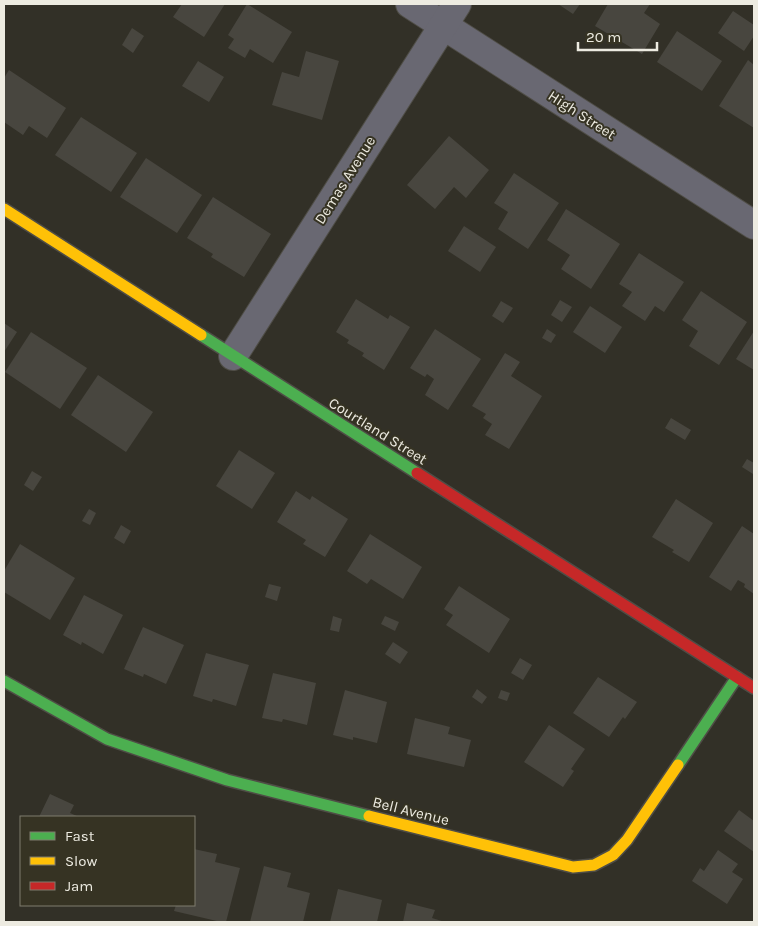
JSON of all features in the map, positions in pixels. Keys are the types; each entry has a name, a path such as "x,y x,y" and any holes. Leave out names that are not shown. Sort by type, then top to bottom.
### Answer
{"street":[{"name":"High Street","path":"410,4 450,14 754,225"},
{"name":"Demas Avenue","path":"233,356 450,14"},
{"name":"Courtland Street","path":"4,209 754,688"},
{"name":"Bell Avenue","path":"4,681 107,739 227,780 573,867 594,865 613,855 627,840 737,677"}],"building":[{"path":"182,4 225,4 204,37 173,17"},
{"path":"247,4 292,32 273,63 250,49 245,58 228,48 234,39 228,35"},
{"path":"558,4 580,4 573,14"},
{"path":"608,4 650,4 644,13 660,24 642,54 595,26"},
{"path":"733,11 754,25 754,36 744,51 718,33"},
{"path":"132,28 144,36 133,53 122,45"},
{"path":"677,31 722,61 702,91 657,62"},
{"path":"306,51 339,61 322,120 272,105 282,72 299,77"},
{"path":"748,60 754,65 754,128 719,106"},
{"path":"198,61 224,77 209,102 182,86"},
{"path":"9,70 66,108 47,138 29,126 23,135 4,122 4,78"},
{"path":"81,117 137,153 111,192 55,155"},
{"path":"449,136 489,170 466,198 454,187 435,209 407,185"},
{"path":"146,158 202,195 177,233 120,197"},
{"path":"514,173 559,203 528,249 498,229 508,212 494,203"},
{"path":"213,197 271,234 244,277 211,257 213,254 187,238"},
{"path":"566,209 620,244 591,289 561,269 570,255 547,240"},
{"path":"464,226 496,247 480,272 448,251"},
{"path":"639,253 684,282 664,312 655,306 645,321 622,306 632,292 619,284"},
{"path":"701,291 747,322 719,365 689,346 698,331 682,320"},
{"path":"356,299 388,319 390,315 410,327 384,370 362,356 364,353 347,343 349,340 336,332"},
{"path":"560,300 572,307 562,322 551,315"},
{"path":"501,301 513,308 503,323 492,316"},
{"path":"590,306 622,327 605,353 573,332"},
{"path":"4,323 17,332 4,352"},
{"path":"435,329 481,359 448,410 425,395 434,379 427,374 425,377 410,368"},
{"path":"547,329 556,335 551,343 542,338"},
{"path":"754,331 754,370 736,359"},
{"path":"31,332 87,368 60,409 5,372"},
{"path":"505,353 520,362 511,376 542,396 509,449 485,435 492,424 483,418 486,414 472,406"},
{"path":"98,375 153,412 126,452 71,415"},
{"path":"671,418 691,430 685,440 665,428"},
{"path":"239,450 275,473 252,509 216,486"},
{"path":"747,459 754,463 753,474 742,467"},
{"path":"32,471 42,477 33,491 24,485"},
{"path":"296,491 310,500 312,496 348,519 325,557 303,544 306,540 277,522"},
{"path":"676,499 713,523 689,562 672,552 674,550 652,537"},
{"path":"89,509 96,513 90,525 82,521"},
{"path":"121,525 131,531 124,544 114,538"},
{"path":"742,526 754,534 754,594 744,587 745,584 738,580 731,591 709,577"},
{"path":"370,534 422,567 403,599 371,579 367,584 347,571"},
{"path":"20,544 75,578 50,620 4,592 4,571"},
{"path":"269,584 281,587 277,601 265,597"},
{"path":"459,586 510,619 489,653 446,625 453,615 444,609"},
{"path":"84,595 123,615 103,654 82,642 81,645 63,635"},
{"path":"333,616 342,619 339,632 330,630"},
{"path":"385,616 399,622 395,631 381,624"},
{"path":"143,627 184,645 166,684 144,674 143,677 124,669"},
{"path":"393,642 408,652 400,664 385,654"},
{"path":"206,653 249,665 236,706 213,699 212,702 193,696"},
{"path":"520,658 532,665 523,680 511,673"},
{"path":"273,673 316,683 307,725 283,719 282,722 262,718"},
{"path":"598,677 637,702 625,719 623,717 609,737 573,713"},
{"path":"477,689 487,697 482,704 472,697"},
{"path":"345,690 387,702 377,743 353,737 353,740 333,735"},
{"path":"501,690 510,693 507,701 498,698"},
{"path":"415,718 450,727 448,734 471,740 464,767 407,754"},
{"path":"549,725 585,749 571,769 574,771 563,787 524,762"},
{"path":"50,794 74,805 70,813 77,816 39,816"},
{"path":"739,810 754,821 754,852 724,831"},
{"path":"195,849 217,854 215,862 240,868 226,922 174,911 176,906 195,906"},
{"path":"718,850 738,864 732,872 743,879 727,904 692,881 700,868 704,871"},
{"path":"264,866 291,873 287,887 310,893 303,922 250,922"},
{"path":"338,889 382,900 377,922 330,922"},
{"path":"407,903 435,910 432,918 445,922 403,922"}],"traffic: fast":[{"path":"201,335 417,473"},
{"path":"678,765 737,677"},
{"path":"4,681 107,739 227,780 369,816"}],"traffic: slow":[{"path":"4,209 201,335"},
{"path":"369,816 573,867 594,865 613,855 627,840 678,765"}],"traffic: jam":[{"path":"417,473 754,688"}]}
